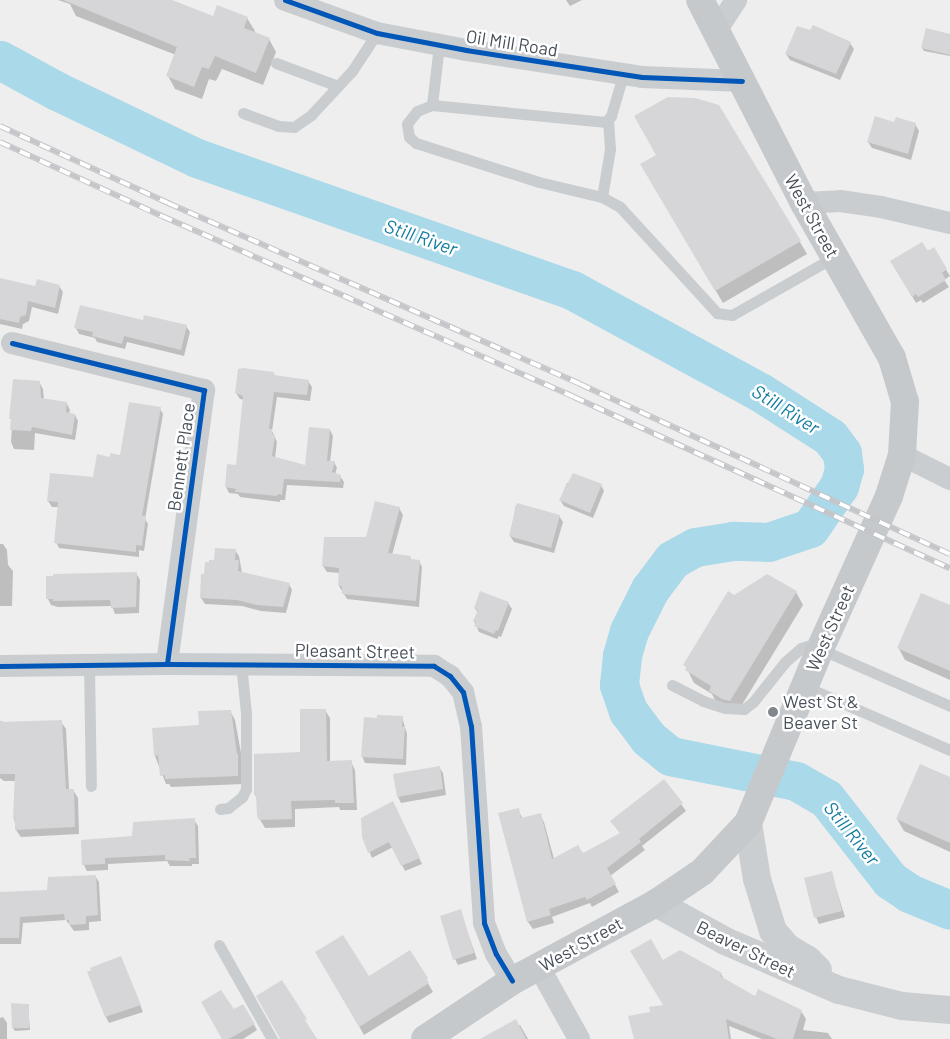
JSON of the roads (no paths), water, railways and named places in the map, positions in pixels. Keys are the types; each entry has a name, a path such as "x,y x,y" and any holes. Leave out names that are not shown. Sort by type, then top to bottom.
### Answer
{"main road":[{"name":"West Street","path":"425,1039 512,981 656,903 702,872 751,816 804,686 889,496 902,456 905,402 892,358 804,203 700,0"},
{"name":"Beaver Street","path":"751,816 757,880 773,931 779,941 808,960 839,990"},
{"name":"Beaver Street","path":"656,903 725,941 839,990 902,1006 950,1010"}],"street":[{"name":"Oil Mill Road","path":"285,0 377,33 439,45 642,78 742,81"},
{"path":"716,31 736,0"},
{"path":"804,203 840,201 950,223"},
{"name":"Bennett Place","path":"12,343 204,390 167,664"},
{"path":"902,456 950,479"},
{"name":"Pleasant Street","path":"0,666 241,664 434,666 450,676 463,692 471,726 484,923 496,954 512,981"},
{"path":"540,967 579,1039"}],"lane":[{"path":"244,113 278,126 294,127 311,115 352,71 377,33"},
{"path":"432,105 439,45"},
{"path":"276,63 338,86"},
{"path":"623,75 611,116 606,122 432,105 417,111 407,124 409,137 416,143 538,182 602,197 620,207 717,313 732,314 834,257"},
{"path":"602,197 610,149 608,119"},
{"path":"672,685 702,701 725,708 744,709 753,702 785,662 807,646 950,706"},
{"path":"220,809 228,808 235,803 242,797 246,789 246,713 241,664"},
{"path":"89,665 92,786"},
{"path":"804,686 950,750"},
{"path":"220,945 272,1039"}],"waterway":[{"name":"Still River","path":"0,60 57,91 197,158 572,290 760,392 830,437 842,453 844,469 839,486 810,528 768,542 733,541 695,547 672,560 650,589 629,631 622,656 619,685 628,711 648,738 670,756 796,781 826,798 890,880 909,893 950,910"}],"railway":[{"path":"0,126 168,203 580,384 950,554"},
{"path":"0,142 162,216 574,397 950,568"}],"place":[{"name":"West St & Beaver St","path":"773,712"}]}
